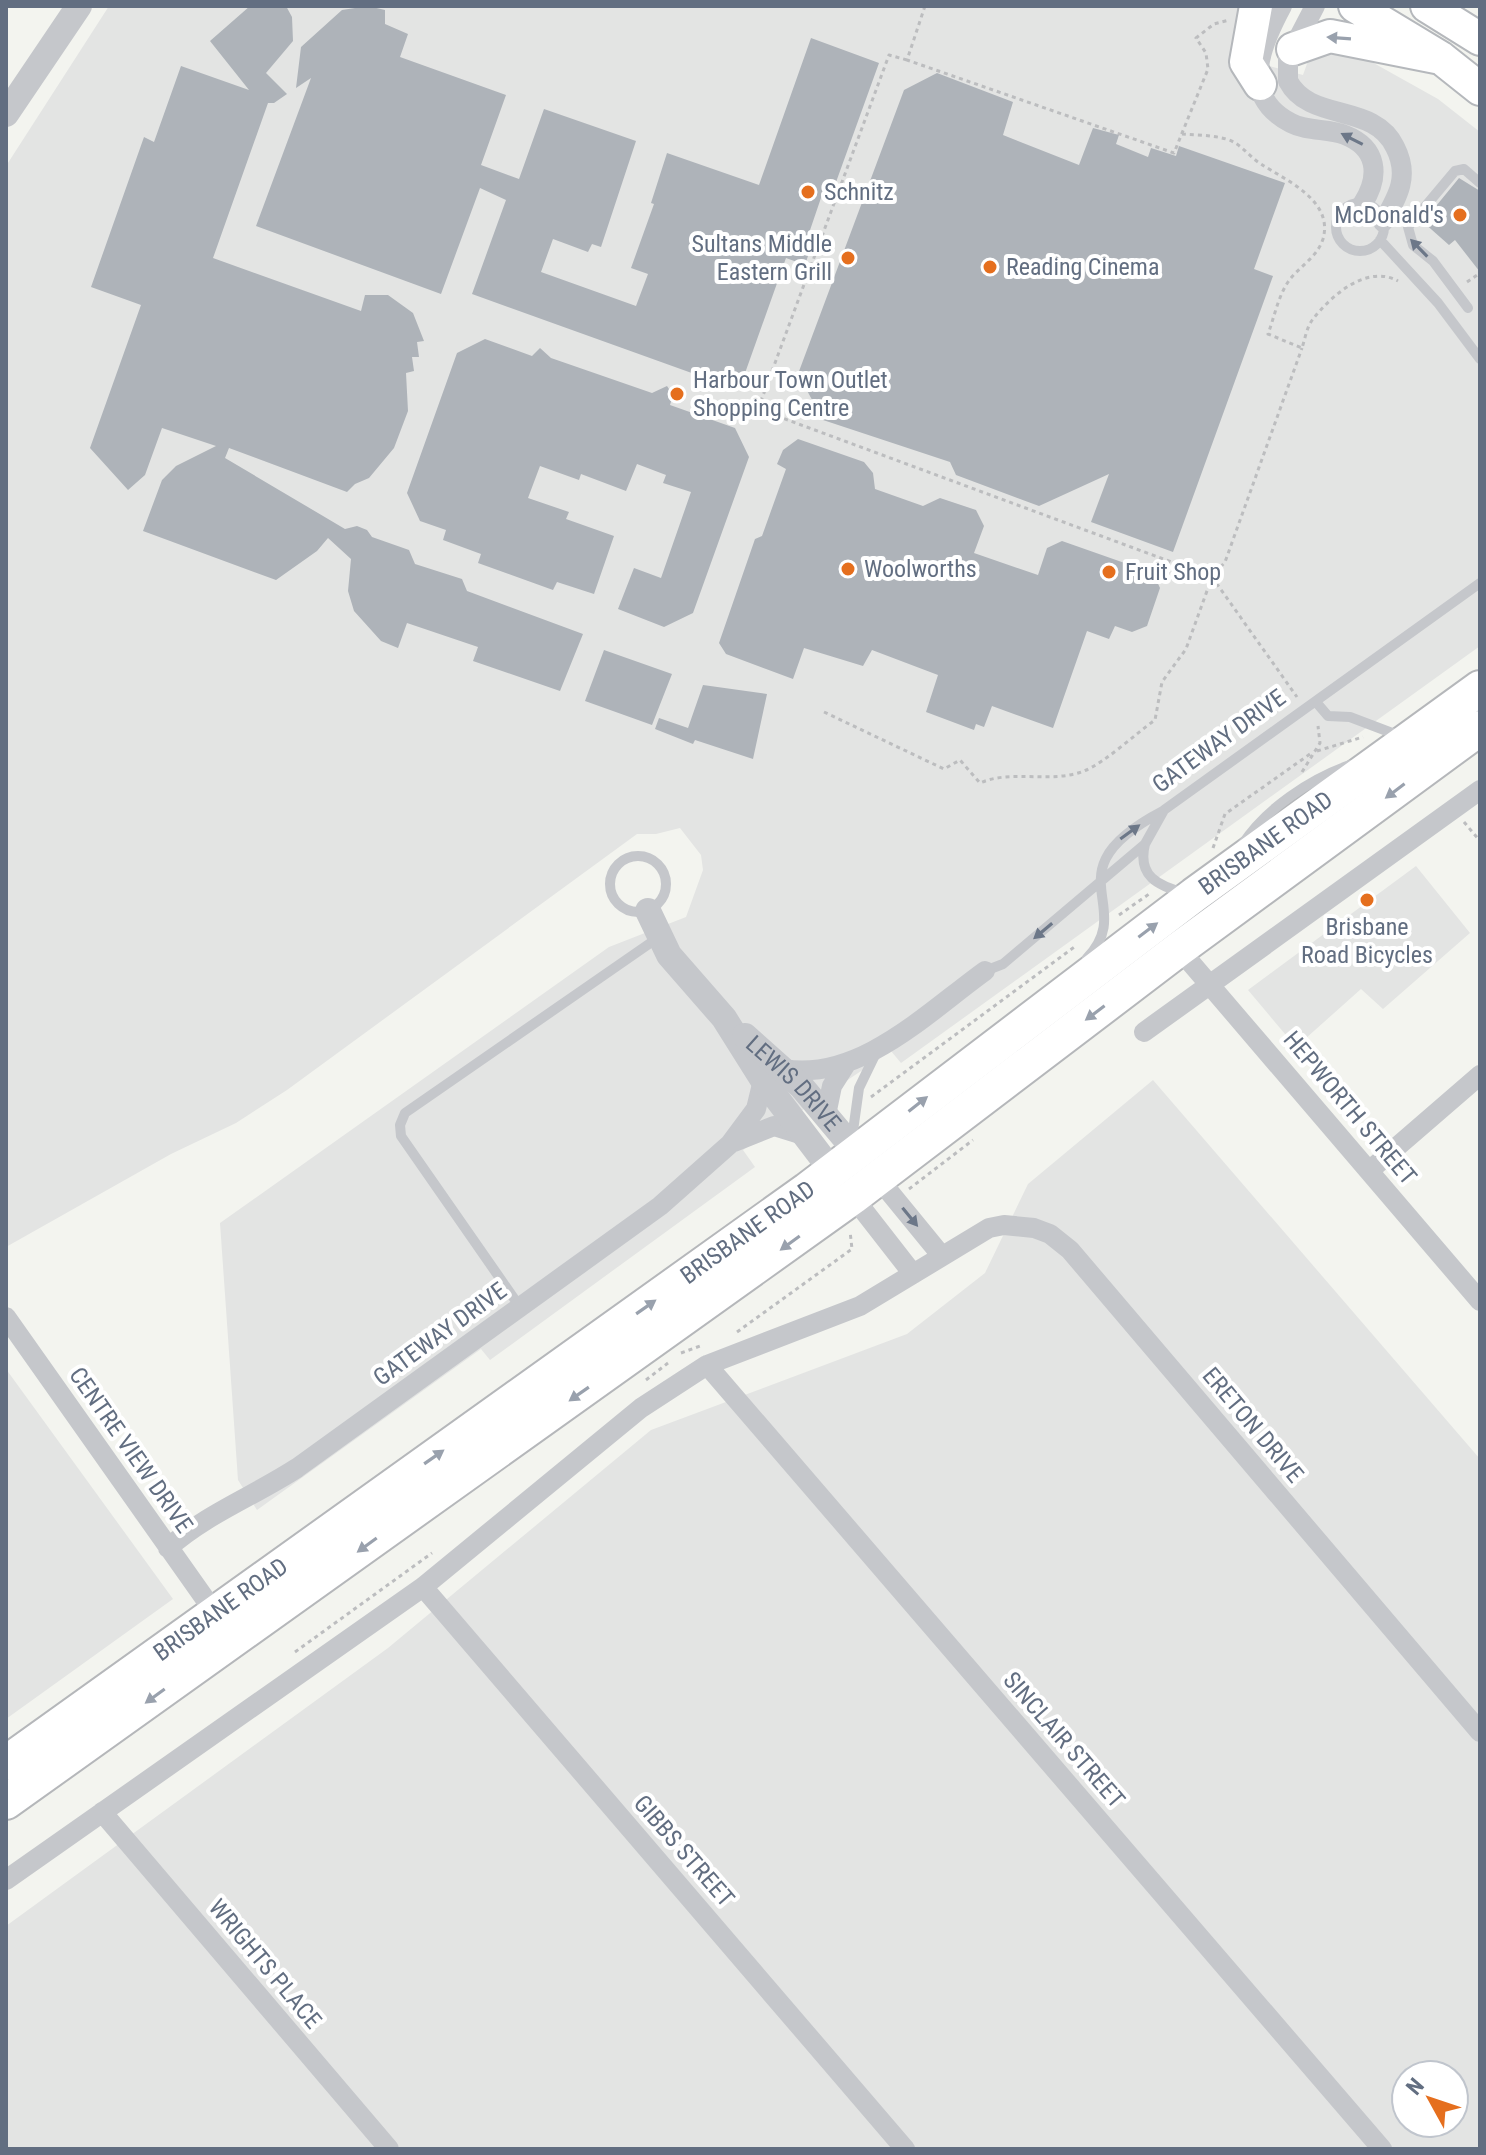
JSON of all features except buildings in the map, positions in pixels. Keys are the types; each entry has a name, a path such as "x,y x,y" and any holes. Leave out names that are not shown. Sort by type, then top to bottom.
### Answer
{"highway":[{"name":"BRISBANE ROAD","path":"6,1802 855,1169 970,1063 1227,871 1409,744 1480,688"},
{"name":"BRISBANE ROAD","path":"6,1763 215,1613 855,1169 1179,949 1480,728"}],"main road":[{"path":"1355,6 1441,58 1480,89"},
{"path":"1427,6 1480,39"},
{"path":"1245,12 1246,62 1260,84"},
{"path":"1293,49 1330,36 1441,58"}],"street":[{"path":"6,114 79,6"},
{"path":"1282,6 1259,55 1260,84 1273,108 1290,123 1346,135 1365,146 1376,166 1375,185 1363,203"},
{"path":"1315,6 1293,49 1286,74 1299,97 1378,125 1392,139 1402,159 1403,187 1381,231"},
{"path":"1144,1032 1480,790"},
{"name":"LEWIS DRIVE","path":"648,911 669,955 774,1075 826,1115 855,1169"},
{"name":"HEPWORTH STREET","path":"1179,949 1480,1301"},
{"name":"GATEWAY DRIVE","path":"168,1548 204,1519 241,1504 297,1468 660,1206 730,1144 756,1109 774,1075 807,1073 846,1064 890,1038 985,971"},
{"path":"826,1115 832,1086 846,1064"},
{"name":"LEWIS DRIVE","path":"774,1075 803,1135 855,1169"},
{"path":"1369,1171 1480,1075"},
{"name":"GATEWAY DRIVE","path":"730,1144 774,1126 803,1135"},
{"path":"6,1880 423,1587 641,1408 707,1365 860,1306 947,1252 855,1169"},
{"name":"BRISBANE ROAD","path":"855,1169 913,1274"},
{"name":"ERETON DRIVE","path":"947,1252 976,1233 1004,1225 1034,1228 1050,1234 1070,1250 1480,1732"},
{"name":"CENTRE VIEW DRIVE","path":"6,1317 215,1613"},
{"name":"SINCLAIR STREET","path":"707,1365 1382,2149"},
{"name":"GIBBS STREET","path":"423,1587 905,2149"},
{"name":"WRIGHTS PLACE","path":"102,1812 389,2149"}],"lane":[{"path":"1468,308 1433,261 1413,245 1408,227 1455,171 1464,169 1480,183"},
{"path":"1381,231 1361,251 1344,245 1336,228 1343,209 1363,203 1378,211 1381,231 1480,359"},
{"name":"GATEWAY DRIVE","path":"985,971 1003,964 1145,844 1164,810 1480,583"},
{"path":"1311,706 1328,716 1350,717 1409,744"},
{"path":"1227,871 1253,829 1302,791 1338,769 1409,744"},
{"path":"1079,965 1101,938 1104,915 1098,885 1102,861 1112,845 1164,810"},
{"path":"1145,844 1143,863 1152,880 1160,886 1194,895"},
{"path":"630,857 649,858 664,871 665,895 648,911 632,912 613,897 612,876 619,864 630,857"},
{"path":"520,1307 401,1136 400,1125 405,1113 660,936"},
{"path":"970,1063 999,1027"},
{"path":"855,1169 862,1080 870,1062 890,1038"}],"path":[{"path":"907,60 925,6"},
{"path":"1245,12 1214,24 1196,38 1206,53 1208,69 1189,108 1174,153 889,55 758,409 1212,577 1311,706 1321,738 1302,772 1299,783 1302,791"},
{"path":"1182,134 1227,139 1309,195 1324,222 1323,238 1316,252 1288,282 1268,334 1302,348"},
{"path":"824,712 944,769 960,760 980,783 995,776 1022,779 1084,771 1155,720 1162,682 1186,649 1212,577 1225,562 1311,320 1351,283 1373,275 1388,275 1400,282"},
{"path":"1454,810 1480,841"}],"shaded area":[{"path":"109,6 1242,6 1238,58 1303,75 1308,61 1326,51 1370,61 1438,99 1480,132 1480,646 901,1063 891,1051 743,1150 755,1167 490,1360 481,1349 257,1510 238,1480 220,1223 609,947 686,917 703,870 701,855 680,828 656,834 637,834 287,1090 236,1123 171,1154 6,1247 6,166"},
{"path":"1416,866 1470,933 1383,1009 1361,989 1296,1047 1248,990"},
{"path":"1153,1080 1480,1459 1480,2149 6,2149 6,1926 388,1648 651,1430 907,1334 985,1273 1028,1184"},
{"path":"6,1369 173,1599 6,1719"}],"place":[{"name":"Schnitz","path":"808,192"},
{"name":"McDonald's","path":"1460,215"},
{"name":"Sultans Middle Eastern Grill","path":"848,258"},
{"name":"Reading Cinema","path":"990,267"},
{"name":"Harbour Town Outlet Shopping Centre","path":"677,394"},
{"name":"Woolworths","path":"848,569"},
{"name":"Fruit Shop","path":"1109,572"},
{"name":"Brisbane Road Bicycles","path":"1367,900"}]}
